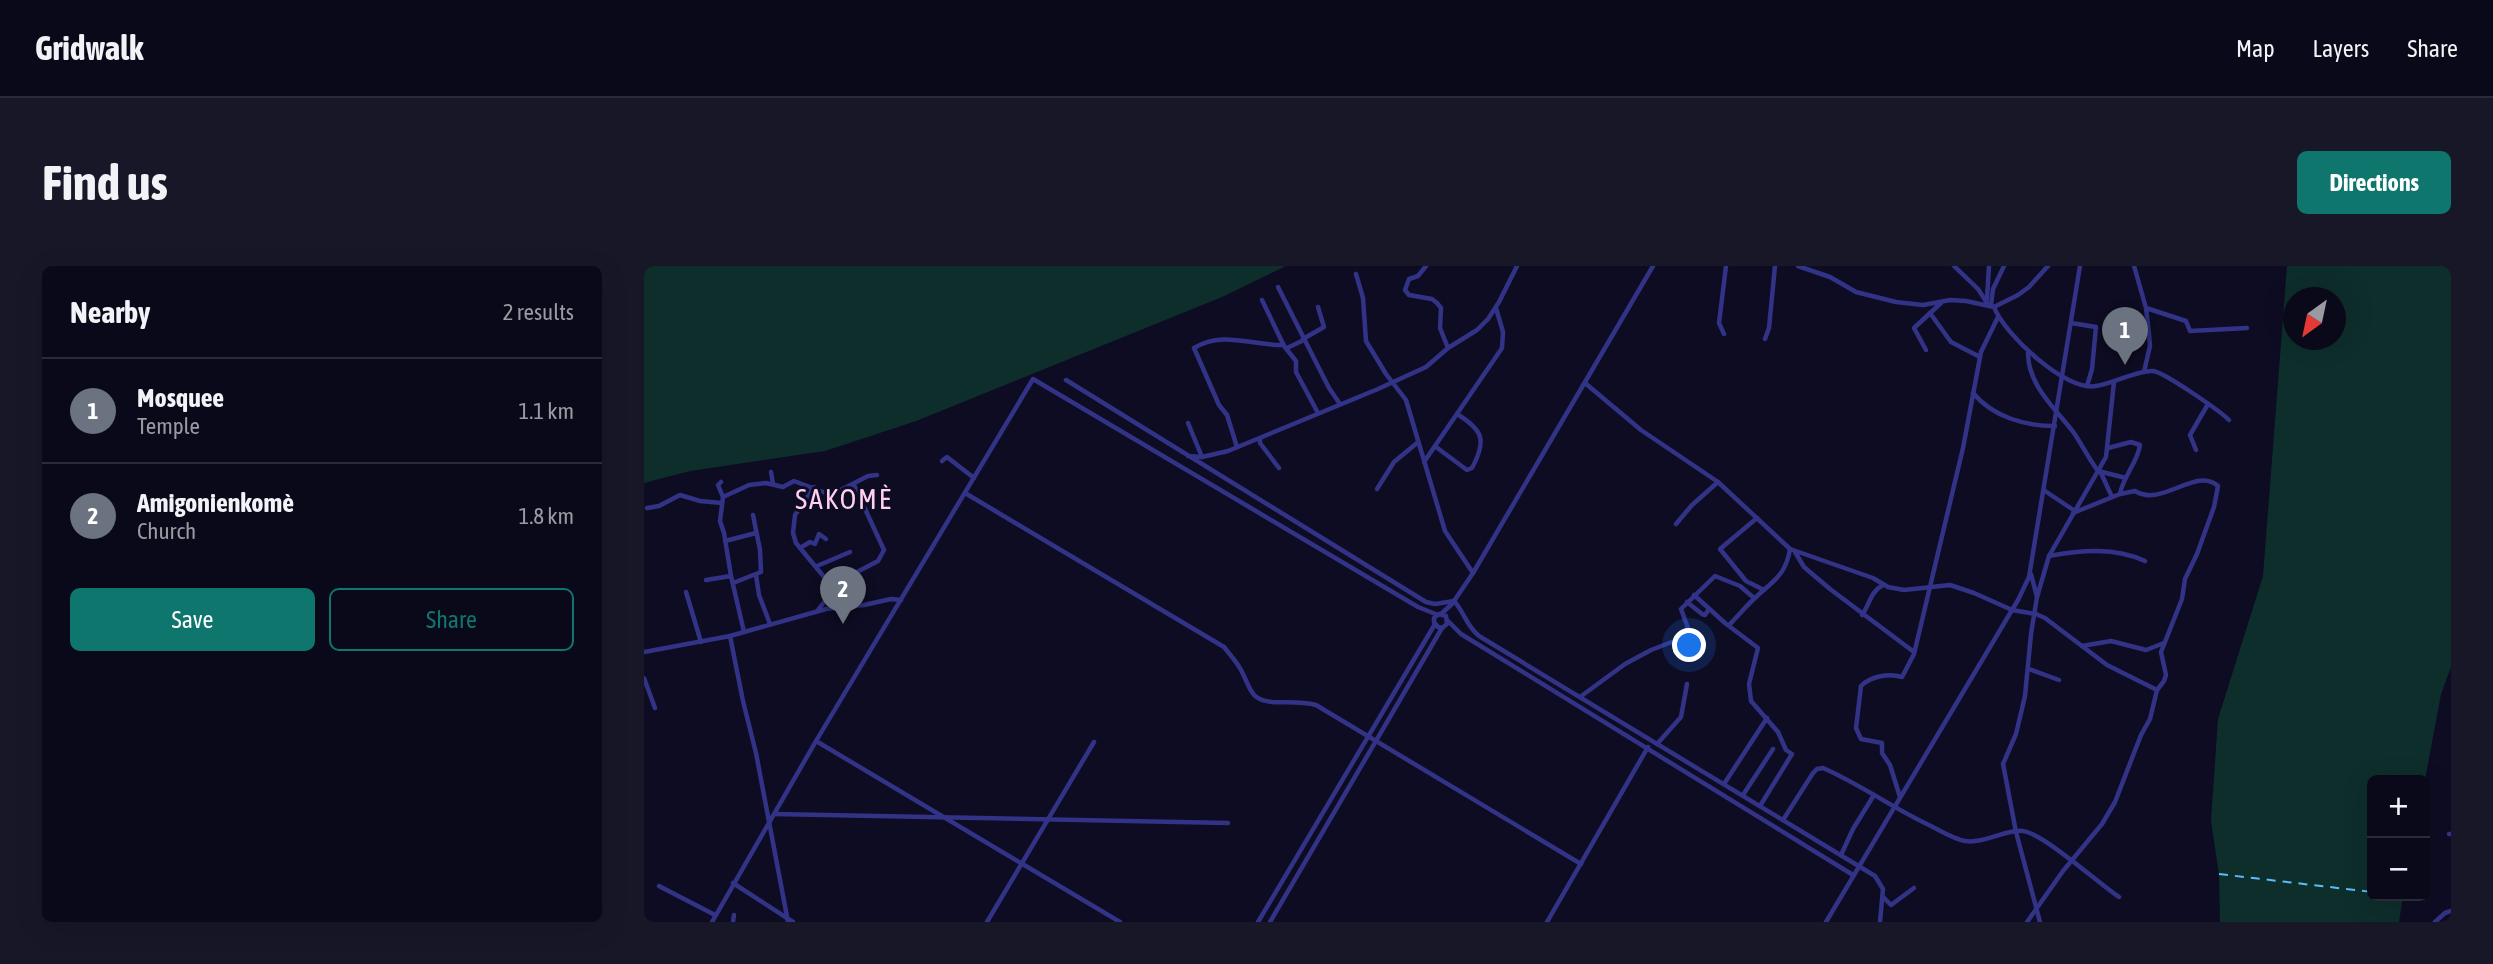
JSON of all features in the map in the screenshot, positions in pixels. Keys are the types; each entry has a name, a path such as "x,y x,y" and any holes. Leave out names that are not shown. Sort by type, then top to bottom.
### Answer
{"street":[{"path":"1426,266 1417,277 1409,279 1405,290 1409,295 1432,299 1441,308 1440,328 1448,348"},
{"path":"1188,456 1202,457 1237,447 1426,367 1448,348 1477,330 1495,307 1516,266"},
{"path":"1258,922 1434,622 1453,602 1473,573 1653,266"},
{"path":"1724,334 1719,320 1726,266"},
{"path":"1765,339 1769,328 1775,266"},
{"path":"1798,266 1830,277 1856,292 1883,299 1923,305 1966,301 1992,306 2018,296 2029,288 2048,266"},
{"path":"1954,266 1987,300 2028,352 2063,375 2087,386 2096,387 2144,372 2157,372 2208,404 2229,421"},
{"path":"1987,300 1989,266"},
{"path":"1992,306 1993,289 2004,266"},
{"path":"1826,922 2024,588 2031,569 2045,491 2080,266"},
{"path":"2134,266 2146,308 2150,346 2144,372"},
{"path":"1356,274 1363,298 1366,341 1406,400 1445,531 1473,573"},
{"path":"1278,287 1303,339 1340,404"},
{"path":"1262,300 1296,361 1296,372 1318,413"},
{"path":"1926,350 1913,329 1942,303"},
{"path":"1237,447 1227,415 1219,405 1194,348 1227,338 1286,346 1324,327 1318,307"},
{"path":"1424,462 1502,348 1503,332 1495,307"},
{"path":"2146,308 2186,321 2190,331 2248,328"},
{"path":"1930,313 1951,342 1980,357"},
{"path":"1900,797 1890,765 1882,753 1882,743 1861,739 1856,728 1863,683 1887,675 1904,676 1914,652 1963,448 1980,357 1984,342 1998,317"},
{"path":"2071,323 2096,327 2092,369 2087,386"},
{"path":"2028,352 2029,368 2034,378 2057,414 2073,432 2112,497"},
{"path":"712,922 816,741 1034,379 1418,607 1439,614 1461,634"},
{"path":"1066,380 1426,602 1453,602"},
{"path":"2040,922 2016,832 2003,764 2016,734 2029,668 2031,634 2042,572 2106,457 2111,396 2115,381"},
{"path":"1585,383 1640,430 1718,482 1792,550 1804,567 1862,615 1914,652"},
{"path":"1973,393 1986,407 2011,418 2031,425 2055,426"},
{"path":"2196,450 2190,435 2208,404"},
{"path":"1436,447 1467,470 1472,468 1480,449 1480,436 1477,427 1457,414"},
{"path":"1188,423 1202,457"},
{"path":"1260,438 1260,443 1279,468"},
{"path":"2108,448 2131,442 2140,445 2120,494"},
{"path":"1377,489 1394,462 1417,443"},
{"path":"942,461 947,457 974,478"},
{"path":"771,472 773,484"},
{"path":"2099,472 2126,478"},
{"path":"647,508 659,506 680,495 700,501 722,500 749,485 773,484 783,487 794,481 829,495 877,475"},
{"path":"2126,478 2129,492"},
{"path":"2027,922 2070,862 2102,824 2115,802 2150,719 2157,690 2165,675 2161,658 2165,643 2182,599 2185,579 2216,500 2218,486 2211,481 2198,481 2159,495 2129,492 2074,512"},
{"path":"721,482 718,485 722,500 720,520 744,632"},
{"path":"1676,524 1692,505 1718,482"},
{"path":"817,610 834,589 878,561 884,550 854,485"},
{"path":"814,487 795,515 793,523 796,543 834,589"},
{"path":"2045,491 2074,512"},
{"path":"965,493 1224,648 1243,673 1249,690 1256,697 1270,702 1303,702 1316,705 1581,864"},
{"path":"733,583 761,572 753,515"},
{"path":"1757,519 1720,549 1746,581 1764,590"},
{"path":"725,541 756,533"},
{"path":"800,548 810,542 815,544 819,534 827,539"},
{"path":"1792,550 1904,590 1930,586 1958,587 2011,610 2036,614 2107,665 2157,690"},
{"path":"1729,625 1754,598 1773,585 1792,550"},
{"path":"2049,556 2097,550 2137,557 2145,561"},
{"path":"817,566 850,552"},
{"path":"2031,569 2037,597"},
{"path":"2031,579 2042,572"},
{"path":"756,575 770,624"},
{"path":"706,580 730,576"},
{"path":"1580,697 1625,664 1677,640 1688,628 1681,610 1717,576 1740,586 1754,598"},
{"path":"1862,615 1876,588 1883,584"},
{"path":"686,592 701,642"},
{"path":"1694,595 1758,648 1748,691 1756,708 1778,732 1786,750 1792,754 1760,806"},
{"path":"644,652 730,636 817,610 891,599 901,600"},
{"path":"1270,922 1448,620 1453,602"},
{"path":"1453,602 1462,612 1467,626 1479,636 1880,881 1884,897 1880,922"},
{"path":"1687,602 1703,615 1709,609"},
{"path":"1418,607 1434,622 1461,634 1853,875"},
{"path":"730,636 790,921"},
{"path":"2081,646 2111,640 2146,650 2165,643"},
{"path":"2029,668 2059,680"},
{"path":"644,678 654,708"},
{"path":"1657,744 1681,717 1687,684"},
{"path":"1724,784 1767,718"},
{"path":"1548,922 1652,740"},
{"path":"816,741 1120,922"},
{"path":"987,922 1094,742"},
{"path":"1743,795 1773,749"},
{"path":"1783,820 1813,773 1820,768 1874,795 1894,809 1966,841 1995,838 2020,830 2033,835 2119,897"},
{"path":"1841,855 1874,795"},
{"path":"774,814 1228,823"},
{"path":"733,883 790,921"},
{"path":"659,886 715,915"},
{"path":"1884,897 1891,905 1914,888"},
{"path":"2435,922 2451,911"},
{"path":"733,922 734,915"}],"green space":[{"path":"644,266 1286,266 1222,297 916,421 825,451 690,471 644,483"},
{"path":"2287,266 2451,266 2451,667 2441,694 2426,775 2367,775 2367,901 2402,901 2399,922 2220,922 2219,874 2211,821 2218,719 2263,576 2283,318 2283,350 2346,350 2346,287 2285,287"}],"ferry route":[{"path":"2219,874 2367,891"}],"place":[{"name":"Mosquee","path":"2125,365"},
{"name":"Amigonienkomè","path":"843,624"}],"district":[{"name":"SAKOMÈ","path":"844,499"}]}
